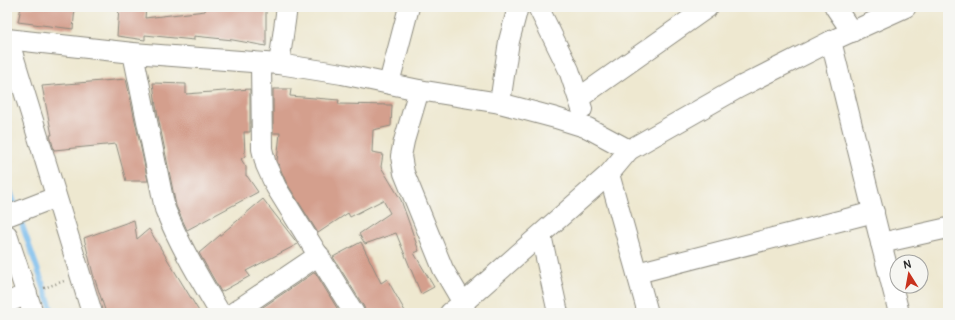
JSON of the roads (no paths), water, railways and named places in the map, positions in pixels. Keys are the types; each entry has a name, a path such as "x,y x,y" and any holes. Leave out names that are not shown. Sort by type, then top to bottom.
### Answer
{"street":[{"path":"287,7 270,64 262,149 266,165 276,186 354,313"},
{"path":"389,83 409,7"},
{"path":"500,103 509,41 518,7"},
{"path":"538,7 569,70 588,128"},
{"path":"579,98 708,7"},
{"path":"835,7 852,32"},
{"path":"419,90 404,141 402,156 404,174 460,310 609,174 629,150 738,88 831,41 906,7"},
{"path":"92,313 8,39 270,64 389,83 419,90 500,103 556,118 588,128 629,150"},
{"path":"831,41 899,313"},
{"path":"133,52 166,210 174,232 185,253 220,313"},
{"path":"609,174 648,313"},
{"path":"15,213 56,197"},
{"path":"637,273 874,212"},
{"path":"881,243 948,228"},
{"path":"7,235 33,313"},
{"path":"541,235 558,313"},
{"path":"233,313 319,255"},
{"path":"7,302 27,294"}],"waterway":[{"path":"7,182 53,313"}]}
